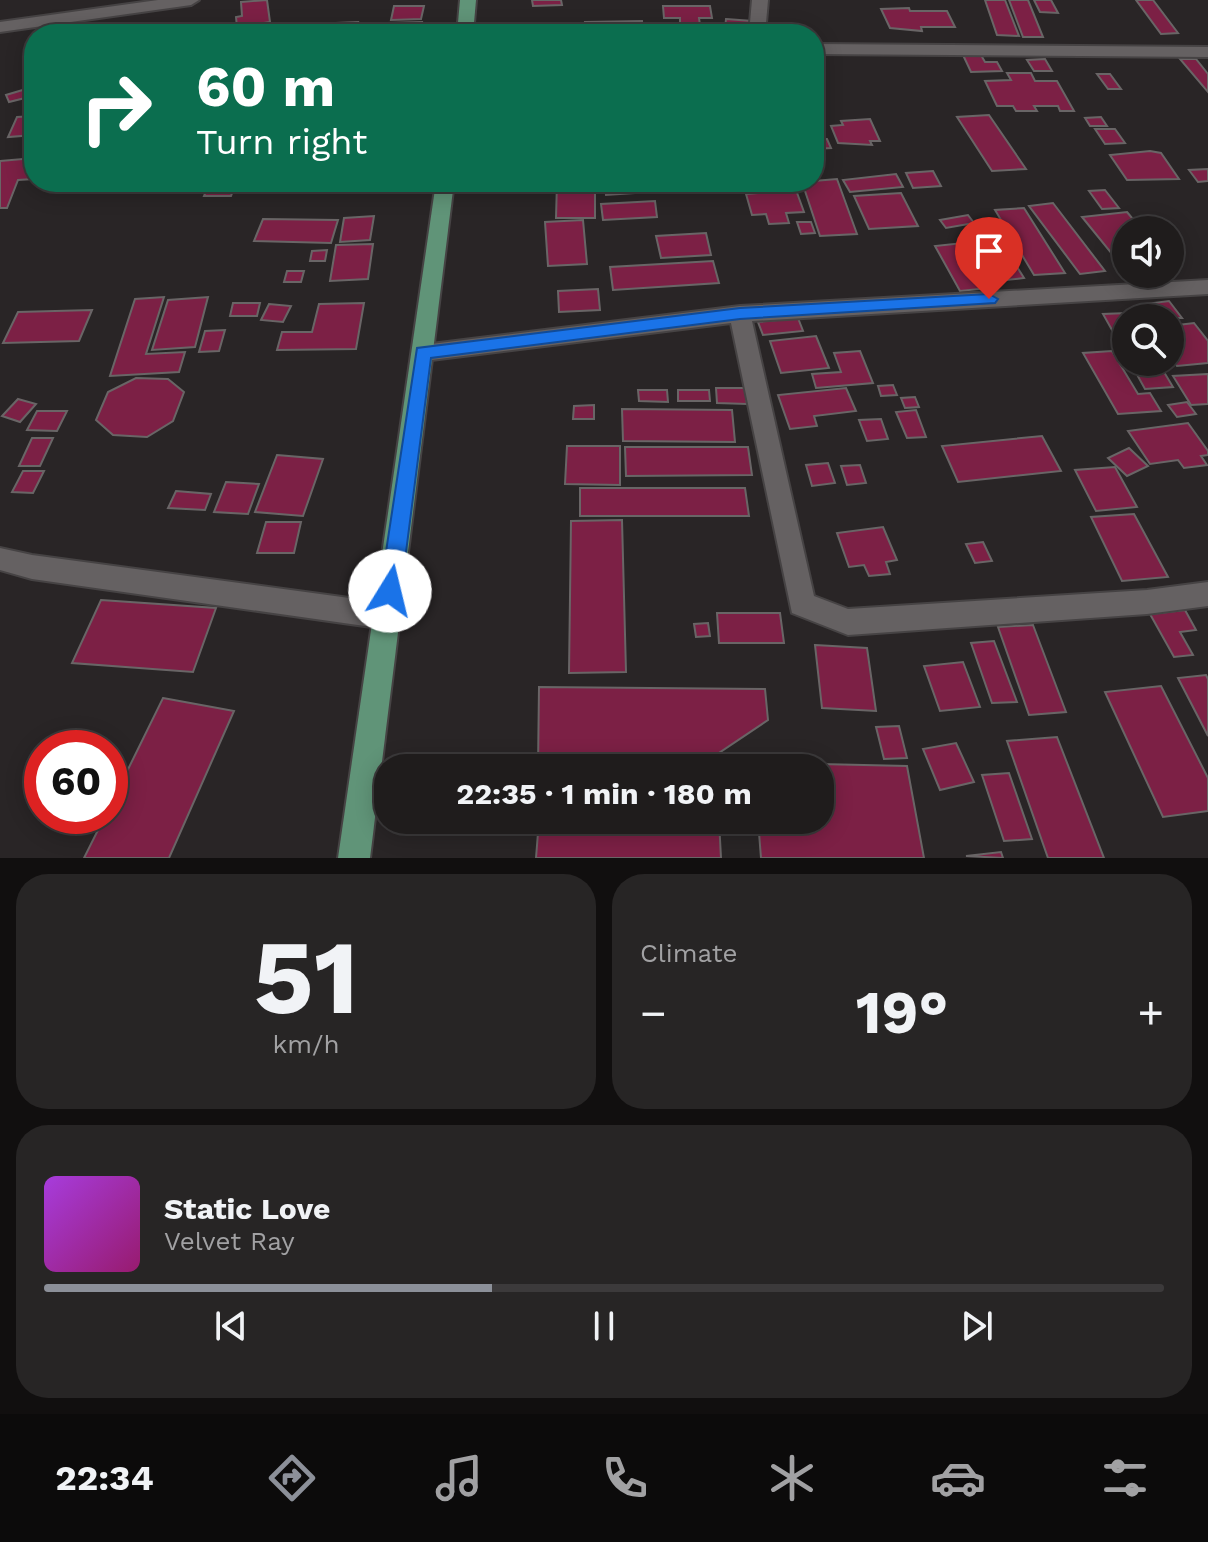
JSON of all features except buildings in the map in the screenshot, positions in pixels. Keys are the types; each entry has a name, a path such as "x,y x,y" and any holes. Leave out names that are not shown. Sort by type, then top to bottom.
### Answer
{"main road":[{"path":"466,24 468,0"},
{"path":"354,858 444,192"}],"street":[{"path":"0,27 191,0"},
{"path":"758,24 760,0"},
{"path":"824,49 1208,52"},
{"path":"423,353 740,314 1208,287"},
{"path":"740,314 802,604 848,622 1147,602 1208,594"},
{"path":"0,559 32,567 386,616"}],"route":[{"path":"390,591 423,353 740,314 989,299"}]}
